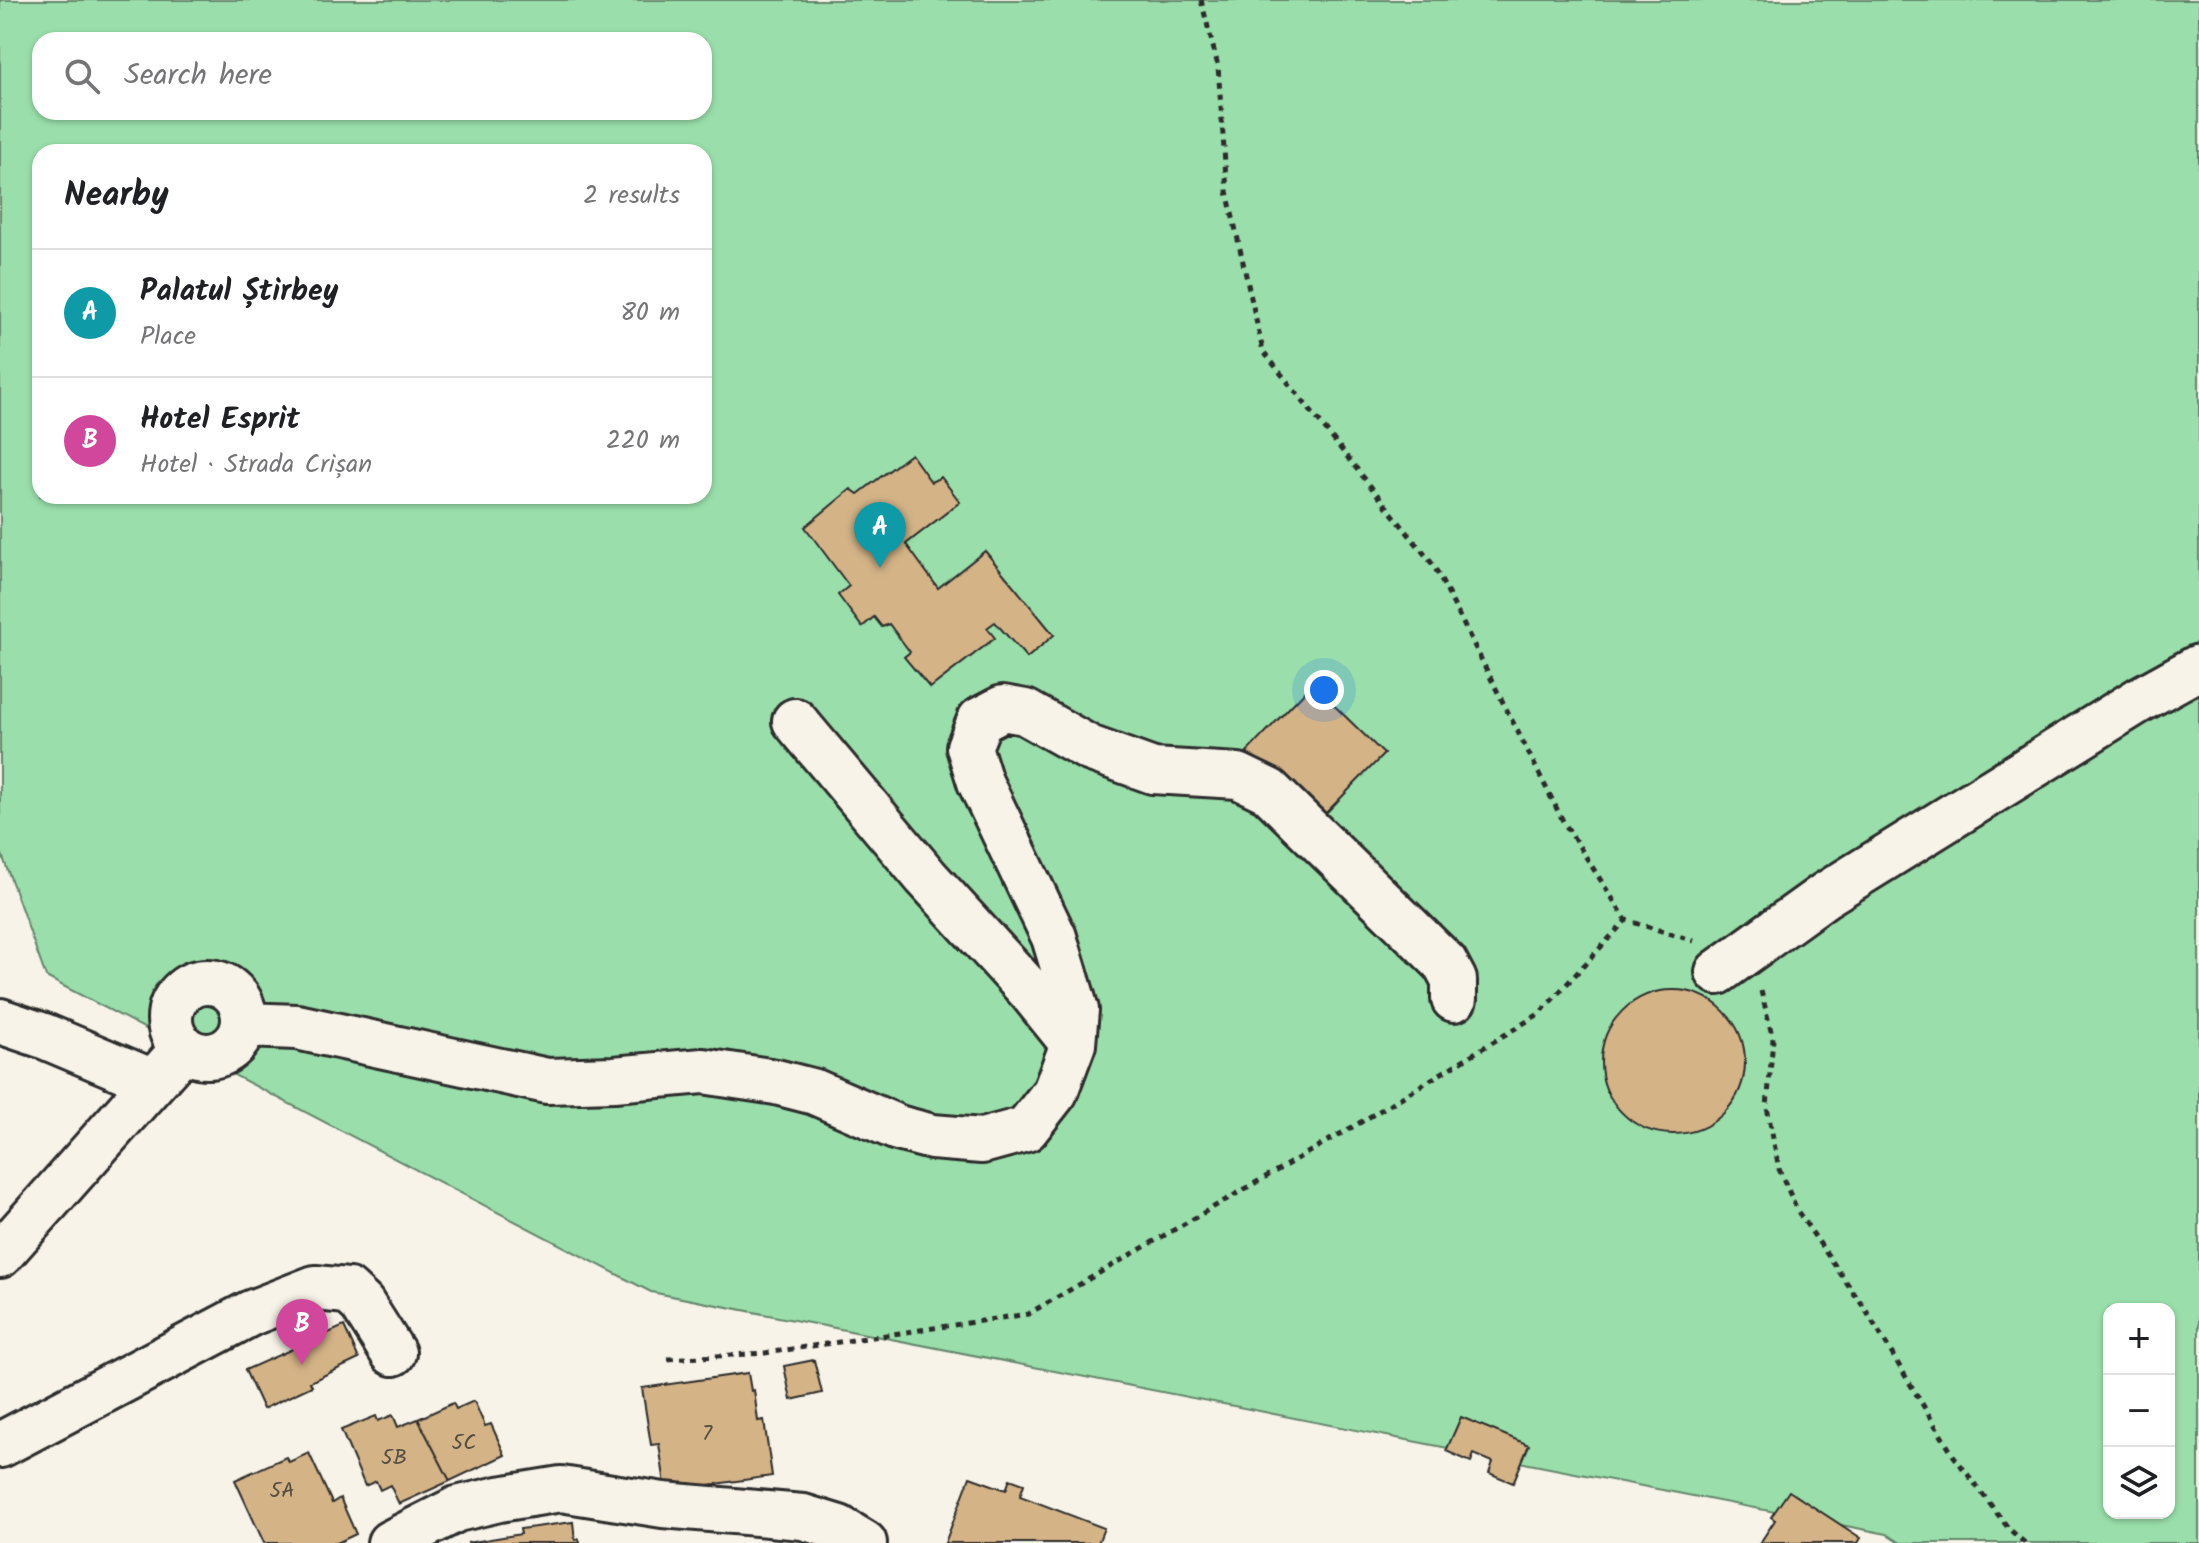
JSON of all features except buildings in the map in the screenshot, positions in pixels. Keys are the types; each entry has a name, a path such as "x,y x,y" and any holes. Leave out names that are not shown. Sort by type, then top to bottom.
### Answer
{"street":[{"path":"1725,967 1825,895 2141,699 2199,667"},
{"path":"245,1025 297,1027 547,1081 703,1071 776,1082 815,1092 898,1128 932,1137 982,1141 1026,1129 1055,1092 1073,1044 1076,1010 1054,937 980,782 969,747 980,720 1003,708 1025,712 1089,748 1153,771 1238,776 1269,791 1445,963 1454,980 1454,999"},
{"path":"795,721 926,877 1031,992 1073,1044"},
{"path":"205,982 227,987 242,1003 245,1025 236,1043 221,1055 201,1057 183,1049 171,1030 171,1008 184,990 205,982"},
{"path":"0,1021 153,1082"},
{"path":"0,1255 183,1049"},
{"path":"0,1445 251,1313 315,1288 348,1291 362,1304 393,1353"},
{"path":"390,1543 457,1509 561,1489 663,1505 803,1517 839,1528 864,1543"}],"path":[{"path":"1201,0 1218,66 1227,191 1263,351 1434,566 1563,821 1626,920 1710,946 1725,967 1759,985 1773,1039 1767,1107 1779,1169 1798,1212 1865,1309 1953,1455 2009,1529 2025,1543"},
{"path":"668,1359 765,1353 1028,1314 1361,1122 1539,1014 1626,920"}],"green space":[{"path":"0,0 2199,0 2199,1543 1901,1543 1887,1534 651,1292 46,977 0,849"}],"place":[{"name":"Palatul Știrbey","path":"880,568"},
{"name":"Hotel Esprit","path":"302,1365"}]}
